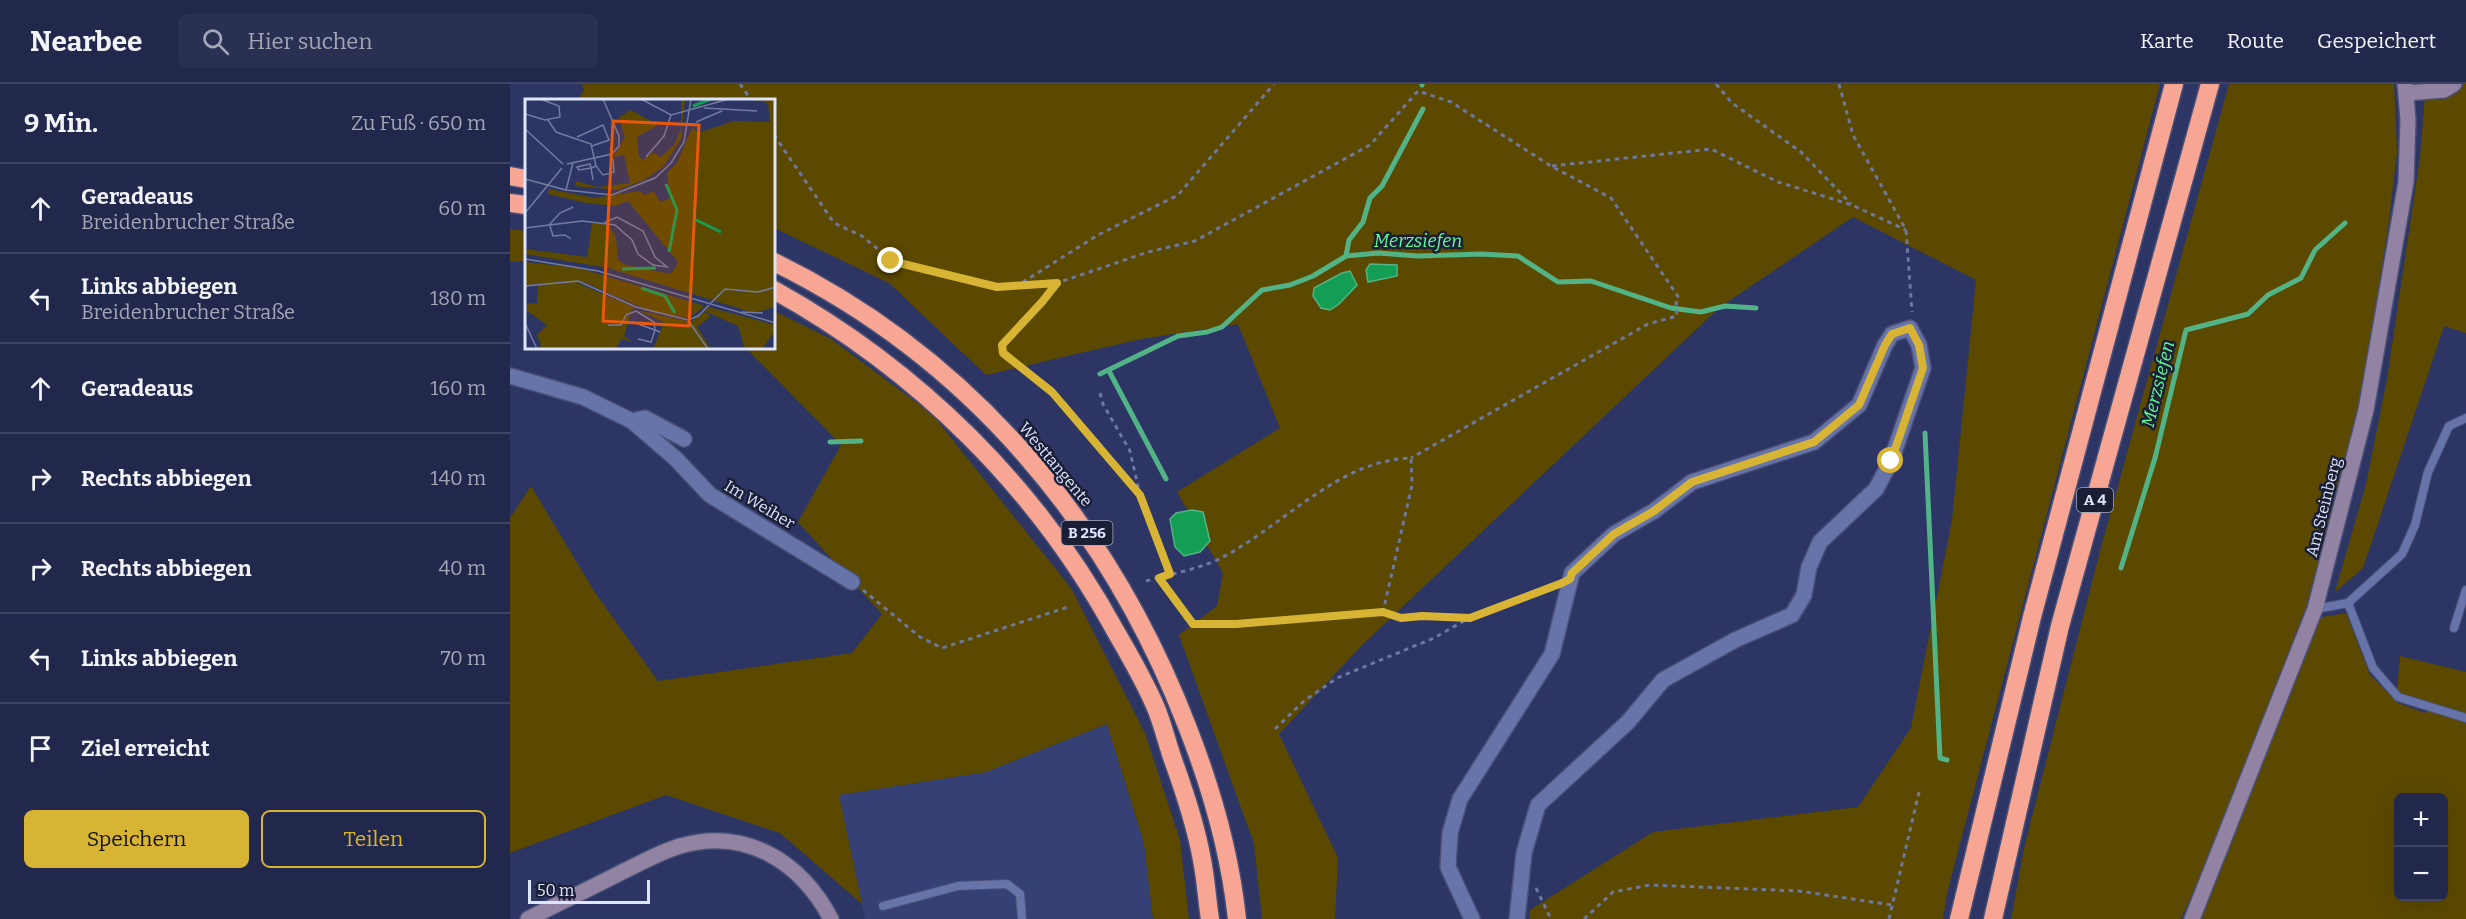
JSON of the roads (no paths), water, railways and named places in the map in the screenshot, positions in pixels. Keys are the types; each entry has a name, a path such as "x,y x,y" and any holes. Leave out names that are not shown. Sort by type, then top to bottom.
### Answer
{"highway":[{"name":"A 4","path":"1959,919 2032,617 2174,84"},
{"name":"A 4","path":"1993,919 2060,626 2210,84"},
{"path":"510,176 525,179"},
{"path":"510,202 525,206"},
{"name":"Westtangente","path":"776,263 853,305 939,370 1017,445 1085,530 1141,620 1175,693 1201,760 1222,833 1237,919"},
{"name":"B 256","path":"776,291 844,333 935,403 987,452 1058,538 1093,590 1156,708 1196,834 1210,919"}],"main road":[{"path":"2406,88 2444,90 2454,84"},
{"name":"Am Steinberg","path":"2192,919 2315,609 2366,410 2406,182 2406,88"},
{"path":"528,919 656,855 680,846 706,842 733,843 758,849 782,861 802,877 819,897 831,919"}],"street":[{"path":"1472,919 1448,867 1450,833 1460,799 1552,654 1571,576 1614,534 1654,511 1692,482 1814,442 1859,405 1892,334 1910,328 1919,345 1923,368 1891,461 1876,489 1820,542 1809,567 1804,595 1792,615 1735,640 1662,680 1628,722 1538,805 1524,853 1517,919"},
{"name":"Im Weiher","path":"510,376 583,397 632,421 676,459 710,495 852,582"},
{"name":"Im Weiher","path":"632,421 645,418 684,439"}],"lane":[{"path":"2315,609 2348,603 2402,554 2415,525 2428,472 2449,426 2466,418"},
{"path":"2454,628 2466,590"},
{"path":"2348,603 2373,668 2398,697 2466,718"},
{"path":"883,906 958,886 1007,884 1020,894 1022,919"}],"waterway":[{"path":"1346,256 1349,240 1363,222 1370,198 1382,186 1423,109"},
{"name":"Merzsiefen","path":"2121,568 2155,458 2186,330 2248,314 2268,295 2301,278 2315,250 2345,223"},
{"name":"Merzsiefen","path":"1100,374 1178,336 1207,332 1222,327 1262,290 1290,285 1313,276 1346,256 1378,253 1418,256 1481,254 1518,256 1558,282 1591,281 1671,308 1701,312 1725,306 1756,308"},
{"path":"1109,371 1166,479"},
{"name":"Merzsiefen","path":"1925,433 1940,758 1947,760"},
{"name":"Merzsiefen","path":"830,442 861,441"}]}
